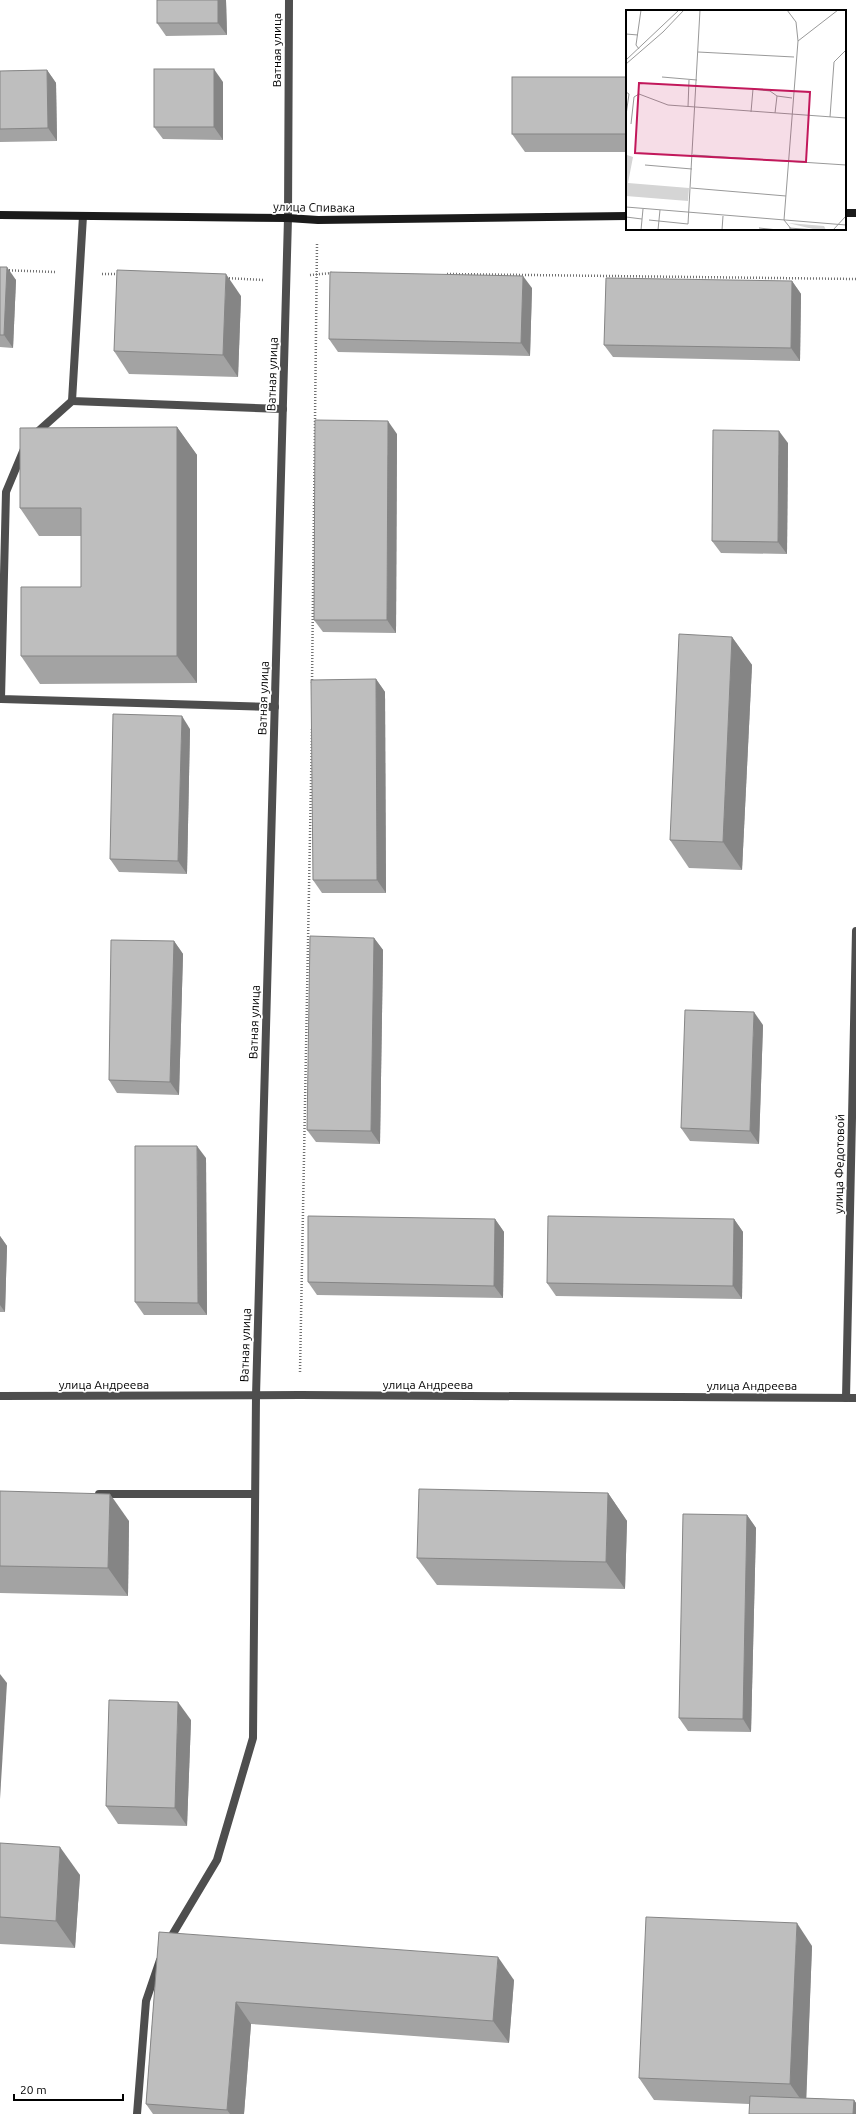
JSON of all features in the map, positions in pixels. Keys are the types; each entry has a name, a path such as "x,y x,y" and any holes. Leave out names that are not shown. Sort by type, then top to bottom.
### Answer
{"street":[{"name":"Ватная улица","path":"137,2114 146,2001 162,1953 217,1860 253,1738 256,1396 288,218 288,0"},
{"name":"улица Спивака","path":"0,215 288,218 318,220 626,216"},
{"path":"72,401 81,273 83,216"},
{"path":"275,708 1,699 6,492 27,441 72,401 283,409"},
{"name":"улица Федотовой","path":"846,1398 856,931"},
{"name":"улица Андреева","path":"0,1396 300,1395 856,1398"},
{"path":"88,1494 255,1494"}],"path":[{"path":"312,691 318,220"},
{"path":"0,270 120,274"},
{"path":"223,278 286,280 317,273 333,273"},
{"path":"444,274 856,279"},
{"path":"300,1395 312,722"}],"building":[{"path":"157,0 218,0 218,23 157,23"},
{"path":"154,69 214,69 214,127 154,127"},
{"path":"47,70 48,128 0,129 0,71"},
{"path":"512,77 626,77 626,134 512,134"},
{"path":"0,267 7,267 4,335 0,335"},
{"path":"117,270 226,274 223,355 114,351"},
{"path":"330,272 523,276 521,343 329,339"},
{"path":"606,278 792,281 791,348 604,345"},
{"path":"315,420 388,421 387,620 314,620"},
{"path":"177,427 177,656 21,656 21,587 81,587 81,508 20,508 20,428"},
{"path":"713,430 779,431 778,542 712,541"},
{"path":"679,634 732,637 723,842 670,840"},
{"path":"376,679 377,880 313,880 311,680"},
{"path":"113,714 182,716 178,861 110,859"},
{"path":"310,936 374,938 371,1131 307,1130"},
{"path":"111,940 174,941 170,1082 109,1080"},
{"path":"685,1010 754,1012 750,1131 681,1128"},
{"path":"135,1146 197,1146 198,1303 135,1302"},
{"path":"308,1216 495,1219 494,1286 308,1282"},
{"path":"548,1216 734,1219 733,1286 547,1283"},
{"path":"419,1489 608,1493 606,1562 417,1558"},
{"path":"0,1491 110,1494 108,1568 0,1566"},
{"path":"683,1514 747,1515 743,1719 679,1718"},
{"path":"109,1700 178,1702 175,1808 106,1806"},
{"path":"0,1843 60,1847 56,1921 0,1917"},
{"path":"646,1917 797,1923 790,2084 639,2078"},
{"path":"159,1932 498,1957 493,2021 236,2002 227,2110 146,2104"},
{"path":"750,2096 854,2100 853,2114 749,2114"}]}
